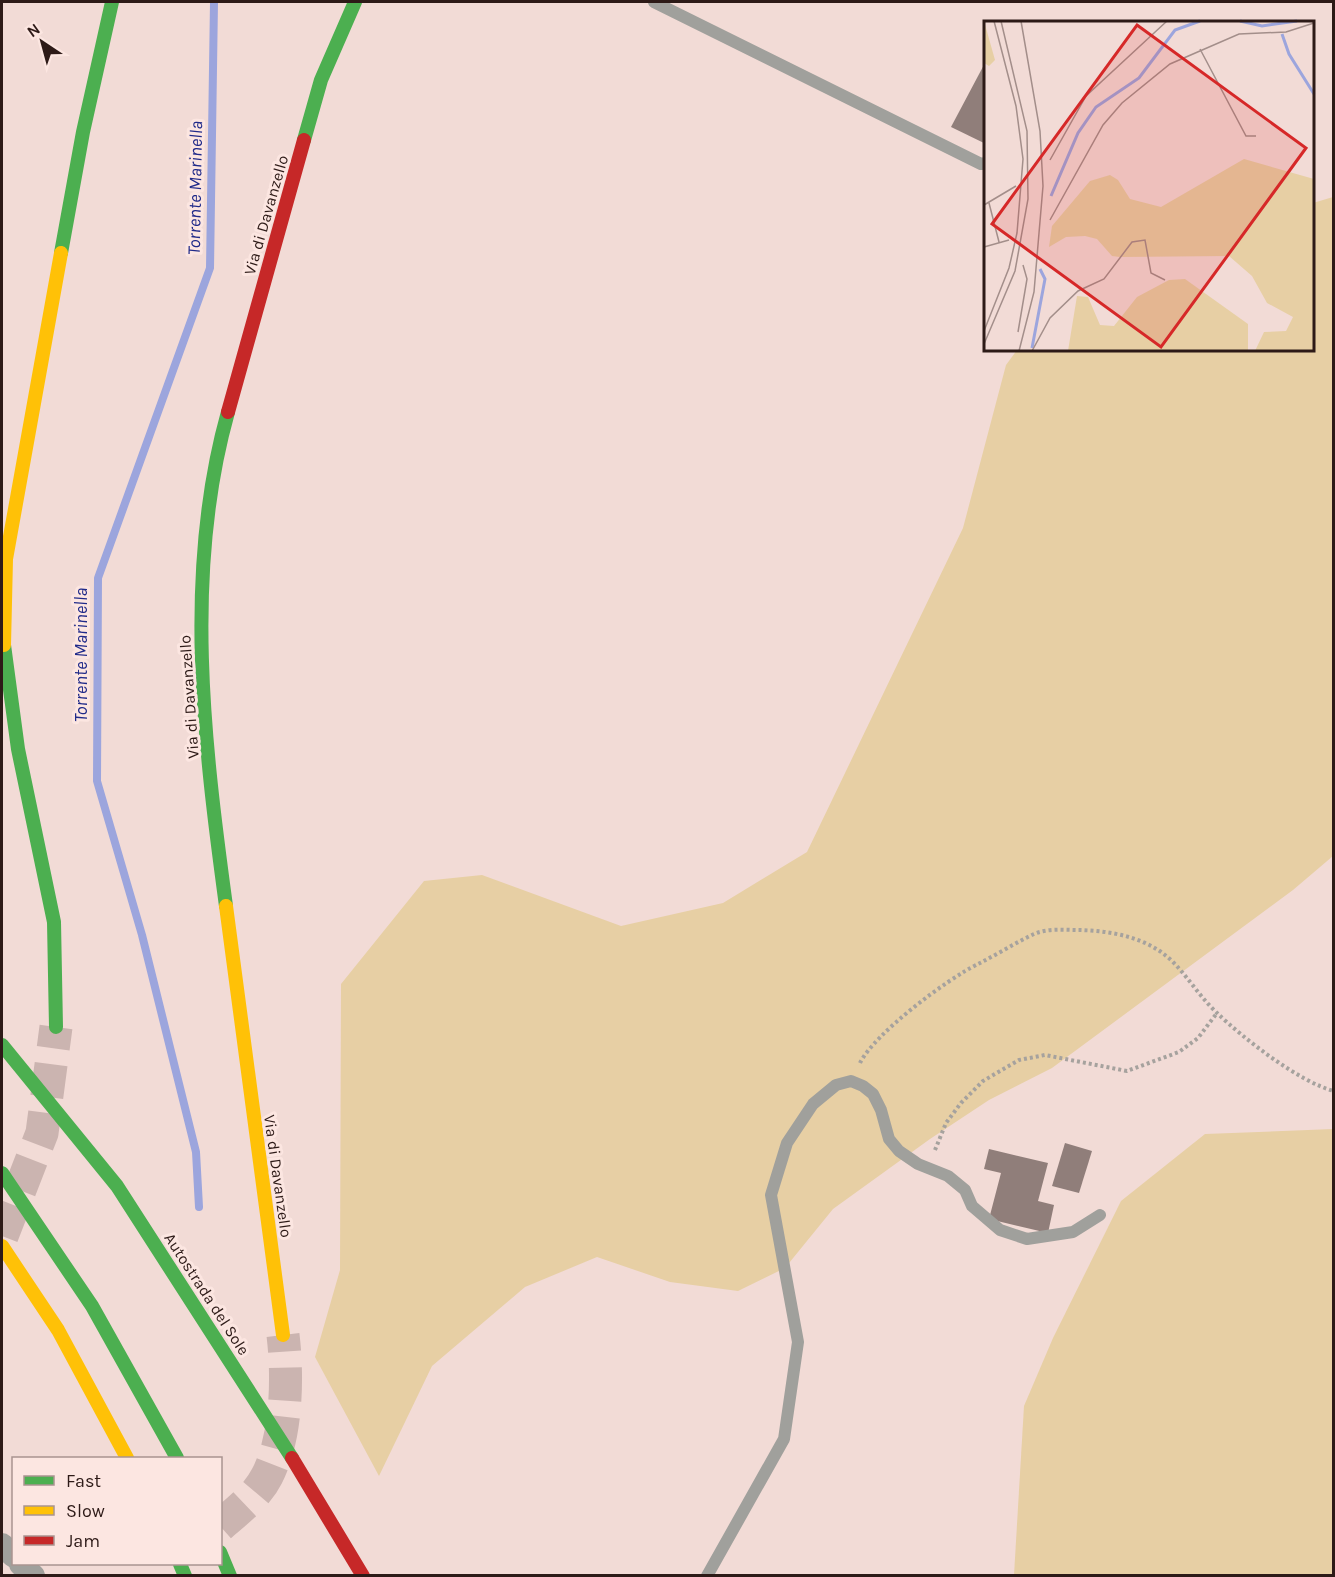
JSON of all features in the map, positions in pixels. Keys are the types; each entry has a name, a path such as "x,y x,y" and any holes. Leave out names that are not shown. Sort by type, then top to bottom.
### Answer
{"main road":[{"path":"56,1027 54,922 18,749 4,644 6,559 83,132 112,2"},
{"name":"Via di Davanzello","path":"283,1335 216,832 200,648 205,555 215,458 321,80 355,2"},
{"name":"Autostrada del Sole","path":"2,1045 117,1186 267,1416 363,1575"},
{"path":"2,1173 92,1306 176,1457"},
{"path":"2,1246 58,1330 126,1457"},
{"path":"222,1556 230,1575"}],"lane":[{"path":"654,2 981,164 984,163"},
{"path":"707,1575 785,1438 798,1342 771,1196 787,1143 813,1104 836,1085 851,1081 873,1094 881,1110 889,1139 899,1151 929,1169 948,1176 965,1190 972,1206 1000,1230 1027,1239 1073,1232 1100,1215"}],"path":[{"path":"851,1081 871,1048 931,995 968,969 1034,934 1052,929 1123,934 1150,947 1171,960 1217,1013 1276,1060 1322,1088 1334,1091"},
{"path":"929,1169 946,1123 961,1103 983,1081 1019,1060 1045,1055 1127,1071 1179,1052 1198,1038 1217,1013"}],"shaded area":[{"path":"1333,197 1333,856 1293,890 1052,1068 989,1100 930,1139 833,1209 785,1268 738,1291 670,1282 597,1257 525,1287 432,1366 379,1476 315,1357 340,1270 341,984 424,881 482,875 621,926 723,903 807,852 963,528 1006,365 1016,351 1314,351 1314,203"},
{"path":"1333,1129 1333,1575 1014,1575 1024,1406 1053,1338 1121,1201 1205,1134"}],"building":[{"path":"984,65 984,143 951,127"},
{"path":"1065,1143 1092,1151 1079,1193 1052,1186"},
{"path":"989,1149 1048,1163 1038,1201 1054,1205 1048,1233 989,1219 1001,1173 984,1169"}],"waterway":[{"name":"Torrente Marinella","path":"199,1207 196,1152 142,935 97,781 98,578 210,268 214,2"}],"tunnel":[{"path":"2,1236 42,1133 56,1027"},
{"path":"222,1524 258,1490 274,1460 284,1407 283,1335"}],"traffic: fast":[{"path":"61,253 83,132 112,2"},
{"path":"304,140 321,80 355,2"},
{"path":"226,906 205,721 202,596 206,534 214,473 228,412"},
{"path":"4,645 18,749 54,922 56,1027"},
{"path":"2,1045 117,1186 292,1458"},
{"path":"2,1173 92,1306 176,1457"},
{"path":"222,1557 230,1576"},
{"path":"180,1565 185,1576"}],"traffic: slow":[{"path":"4,645 6,559 61,253"},
{"path":"226,906 283,1335"},
{"path":"2,1246 58,1330 126,1457"}],"traffic: jam":[{"path":"228,412 304,140"},
{"path":"292,1458 363,1576"}]}
